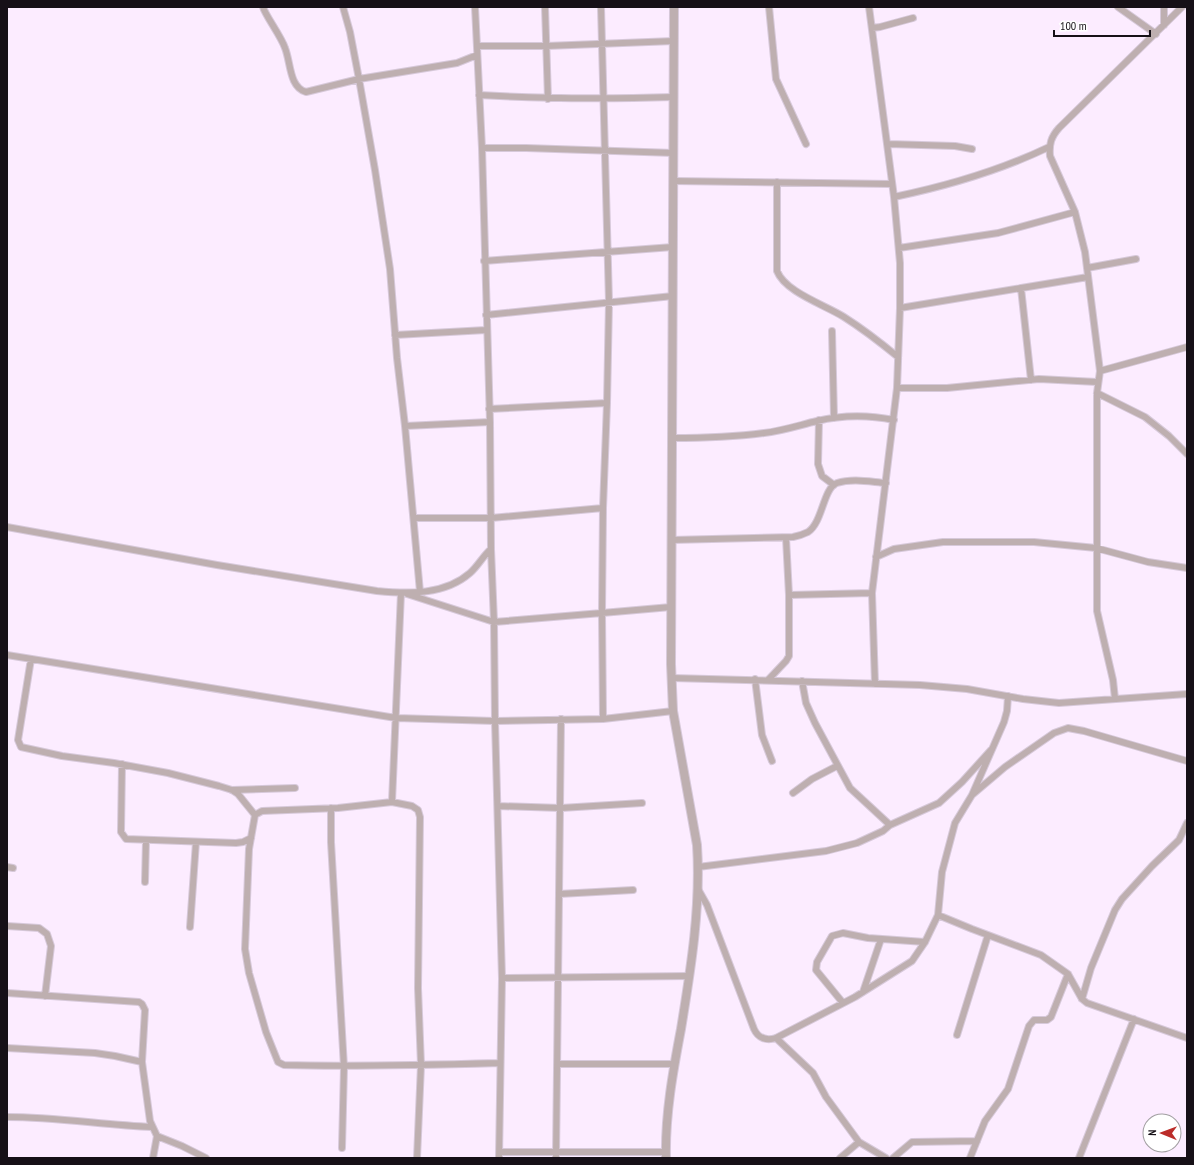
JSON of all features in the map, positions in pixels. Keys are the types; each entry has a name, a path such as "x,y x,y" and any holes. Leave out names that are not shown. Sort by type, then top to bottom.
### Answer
{"street":[{"path":"263,7 278,32 289,61 294,84 299,90 306,92 359,79 457,62 477,55"},
{"path":"342,7 350,32 376,170 390,270 395,335 406,426 420,592"},
{"path":"475,7 482,148 486,330 490,409 491,549 502,978 500,1155 666,1155 669,1102 689,976 698,867 695,828 674,711 672,678 671,540 674,7"},
{"path":"545,7 548,99"},
{"path":"601,7 609,302 603,508 603,719"},
{"path":"769,7 776,79 806,144"},
{"path":"869,7 894,197 899,248 900,308 897,388 894,420 872,593 875,684"},
{"path":"1118,7 1156,34"},
{"path":"1164,7 1164,25"},
{"path":"1115,699 1113,680 1097,611 1097,382 1100,371 1087,268 1080,231 1075,212 1050,156 1049,147 1052,137 1059,128 1183,7 1187,10"},
{"path":"872,28 913,18"},
{"path":"476,46 546,46 674,41"},
{"path":"479,95 548,99 674,97"},
{"path":"888,144 955,146 972,149"},
{"path":"894,197 921,191 981,173 1049,147"},
{"path":"482,148 605,150 674,153"},
{"path":"674,181 892,184"},
{"path":"777,182 777,271 779,277 802,294 844,317 898,357"},
{"path":"899,248 998,233 1075,212"},
{"path":"484,261 673,247"},
{"path":"1087,268 1136,258"},
{"path":"900,308 1088,277"},
{"path":"1021,288 1031,380"},
{"path":"486,315 673,296"},
{"path":"395,335 486,330"},
{"path":"832,331 834,418"},
{"path":"1100,371 1187,347"},
{"path":"897,388 947,388 1031,380 1097,382"},
{"path":"1097,393 1145,417 1157,425 1187,454"},
{"path":"490,409 607,403"},
{"path":"672,438 723,437 765,433 819,420 834,418 867,416 894,420"},
{"path":"819,420 818,464 822,476 834,485"},
{"path":"406,426 490,422"},
{"path":"671,540 786,538 808,532 819,516 830,489 834,485 856,481 886,483"},
{"path":"414,518 491,518 603,508"},
{"path":"7,527 217,565 358,588 403,593 431,591 456,582 470,573 491,549"},
{"path":"768,680 788,659 789,594 786,538"},
{"path":"876,557 894,549 912,545 961,540 1054,544 1096,548 1148,562 1187,568"},
{"path":"403,593 494,622 671,606"},
{"path":"392,802 403,593"},
{"path":"789,594 872,593"},
{"path":"7,655 396,718 495,721 603,719 674,711"},
{"path":"31,660 18,740 19,746 28,750 122,764 168,773 232,790 296,788"},
{"path":"672,678 755,679 967,689 1059,703 1187,694"},
{"path":"755,679 758,716 762,735 772,761"},
{"path":"802,681 806,703 823,741 852,791 872,806 890,825"},
{"path":"697,889 707,905 754,1029 760,1037 769,1039 776,1038 863,992 912,961 925,942 938,915 942,872 955,823 972,795 1007,711 1008,696"},
{"path":"557,1155 562,719"},
{"path":"972,795 1023,754 1054,733 1068,728 1084,730 1187,761"},
{"path":"698,867 845,847 866,839 890,825 939,803 962,782 990,750"},
{"path":"122,764 122,836 129,840 236,843 243,842 251,838"},
{"path":"793,793 812,779 837,766"},
{"path":"232,790 242,798 255,816 251,838 247,893 246,959 264,1024 276,1059 280,1064 344,1067 500,1063"},
{"path":"255,816 262,812 331,808 392,802 412,806 418,810 420,817 418,988 421,1065 417,1158"},
{"path":"498,806 561,808 642,803"},
{"path":"331,808 331,842 344,1067 342,1148"},
{"path":"1082,999 1091,968 1115,910 1122,899 1152,866 1179,840 1187,823"},
{"path":"145,882 146,840"},
{"path":"190,927 196,842"},
{"path":"560,894 633,890"},
{"path":"938,915 1041,955 1068,974 1082,999 1187,1038"},
{"path":"7,926 39,928 47,934 51,946 45,996"},
{"path":"843,1003 816,971 817,962 832,936 843,933 881,939 904,939 925,942"},
{"path":"957,1034 988,935"},
{"path":"863,992 881,939"},
{"path":"970,1158 989,1115 1008,1089 1029,1026 1034,1020 1047,1020 1051,1017 1068,974"},
{"path":"502,978 689,976"},
{"path":"7,993 134,1001 142,1004 145,1010 142,1062 152,1127 156,1136 153,1158"},
{"path":"1079,1158 1134,1019"},
{"path":"776,1038 813,1073 826,1097 858,1142 886,1158"},
{"path":"7,1048 95,1053 142,1062"},
{"path":"558,1064 674,1064"},
{"path":"7,1117 66,1119 112,1125 152,1127"},
{"path":"156,1136 198,1156 206,1158"},
{"path":"893,1158 912,1142 977,1141"},
{"path":"840,1158 858,1142"}]}
